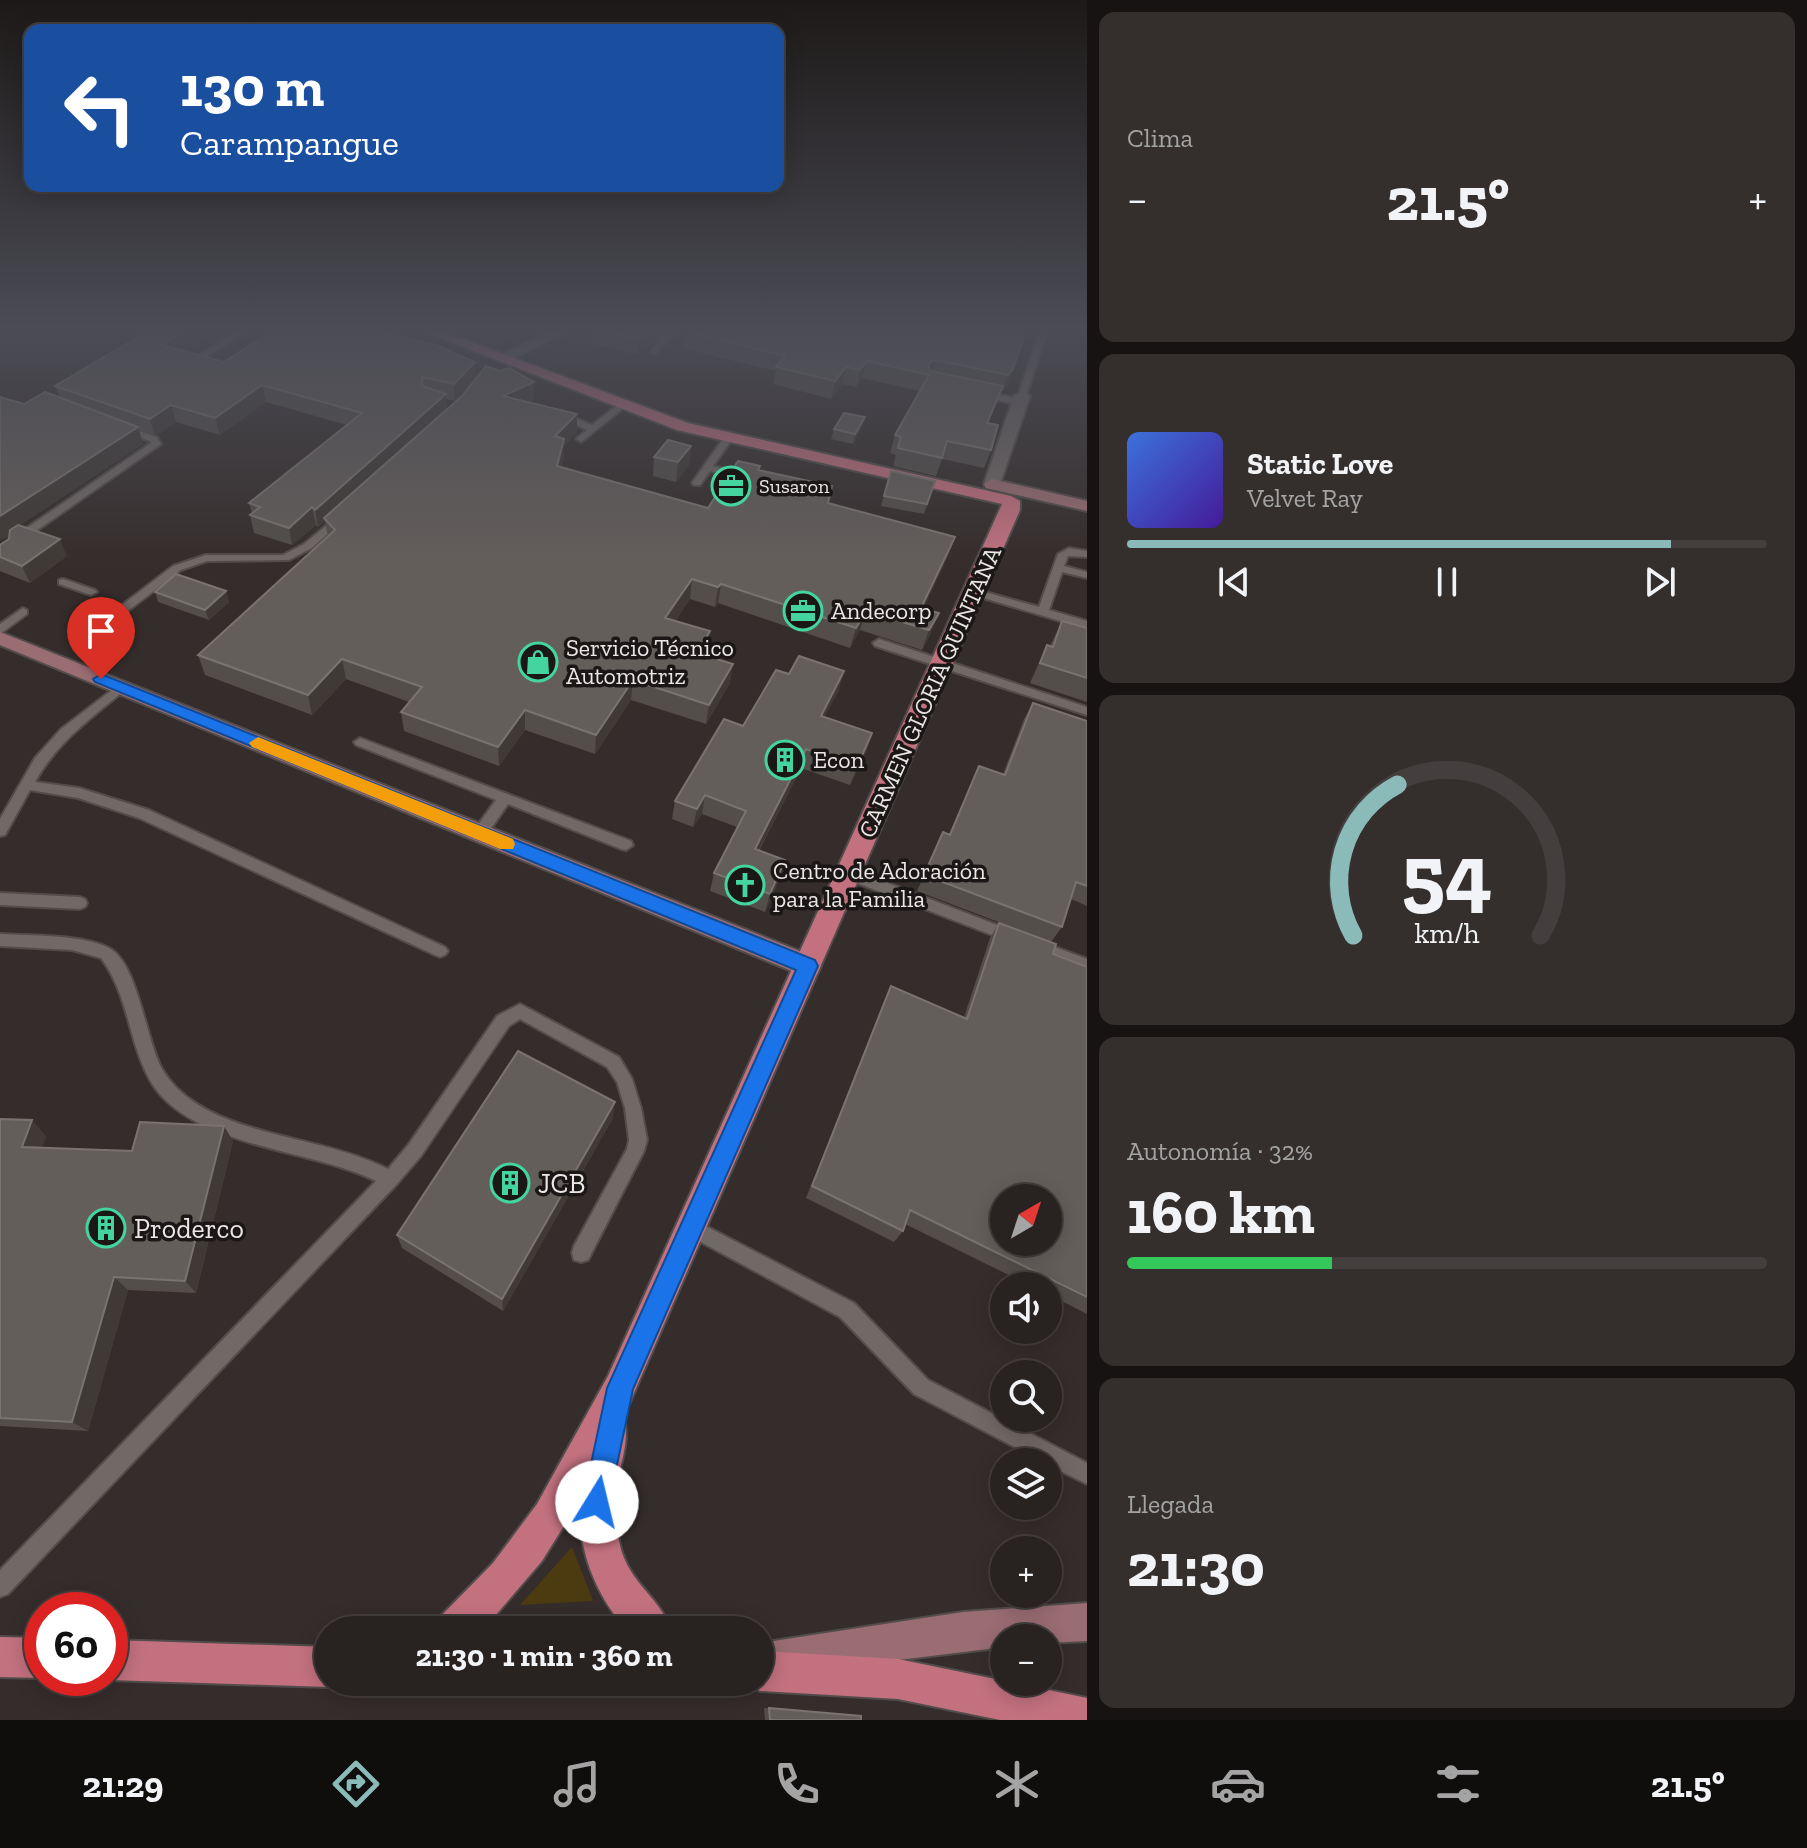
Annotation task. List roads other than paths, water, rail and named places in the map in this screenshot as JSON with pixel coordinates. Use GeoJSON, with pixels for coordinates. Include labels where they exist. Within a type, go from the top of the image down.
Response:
{"type":"FeatureCollection","features":[{"type":"Feature","properties":{"kind":"main road"},"geometry":{"type":"LineString","coordinates":[[626,407],[728,438],[1002,492]]}},
{"type":"Feature","properties":{"kind":"main road"},"geometry":{"type":"LineString","coordinates":[[657,407],[696,420],[1002,492]]}},
{"type":"Feature","properties":{"kind":"main road","name":"CARMEN GLORIA QUINTANA"},"geometry":{"type":"LineString","coordinates":[[470,1616],[491,1597],[562,1502],[620,1388],[1011,510],[1002,492]]}},
{"type":"Feature","properties":{"kind":"main road","name":"CARMEN GLORIA QUINTANA"},"geometry":{"type":"LineString","coordinates":[[620,1388],[597,1502],[598,1537],[603,1558],[620,1593],[641,1616]]}},
{"type":"Feature","properties":{"kind":"main road"},"geometry":{"type":"LineString","coordinates":[[0,1657],[24,1658]]}},
{"type":"Feature","properties":{"kind":"main road"},"geometry":{"type":"LineString","coordinates":[[128,1661],[314,1667]]}},
{"type":"Feature","properties":{"kind":"main road"},"geometry":{"type":"LineString","coordinates":[[774,1672],[898,1679],[1087,1718]]}},
{"type":"Feature","properties":{"kind":"street"},"geometry":{"type":"LineString","coordinates":[[1002,492],[1019,407]]}},
{"type":"Feature","properties":{"kind":"street"},"geometry":{"type":"LineString","coordinates":[[1002,492],[1087,509]]}},
{"type":"Feature","properties":{"kind":"street"},"geometry":{"type":"LineString","coordinates":[[1002,492],[1056,504],[1087,522]]}},
{"type":"Feature","properties":{"kind":"street"},"geometry":{"type":"LineString","coordinates":[[0,638],[808,966]]}},
{"type":"Feature","properties":{"kind":"street"},"geometry":{"type":"LineString","coordinates":[[774,1661],[943,1633],[1012,1625],[1087,1622]]}},
{"type":"Feature","properties":{"kind":"lane"},"geometry":{"type":"LineString","coordinates":[[581,439],[620,407]]}},
{"type":"Feature","properties":{"kind":"lane"},"geometry":{"type":"LineString","coordinates":[[551,411],[591,428]]}},
{"type":"Feature","properties":{"kind":"lane"},"geometry":{"type":"LineString","coordinates":[[11,549],[9,545],[157,442],[112,425]]}},
{"type":"Feature","properties":{"kind":"lane"},"geometry":{"type":"LineString","coordinates":[[697,483],[728,438]]}},
{"type":"Feature","properties":{"kind":"lane"},"geometry":{"type":"LineString","coordinates":[[708,468],[755,478]]}},
{"type":"Feature","properties":{"kind":"lane"},"geometry":{"type":"LineString","coordinates":[[90,634],[177,568],[206,558],[285,558],[308,546],[353,505]]}},
{"type":"Feature","properties":{"kind":"lane"},"geometry":{"type":"LineString","coordinates":[[1043,613],[1063,554],[1069,551],[1087,554]]}},
{"type":"Feature","properties":{"kind":"lane"},"geometry":{"type":"LineString","coordinates":[[1059,568],[1086,575]]}},
{"type":"Feature","properties":{"kind":"lane"},"geometry":{"type":"LineString","coordinates":[[63,582],[91,592]]}},
{"type":"Feature","properties":{"kind":"lane"},"geometry":{"type":"LineString","coordinates":[[974,592],[1087,625]]}},
{"type":"Feature","properties":{"kind":"lane"},"geometry":{"type":"LineString","coordinates":[[0,630],[23,612]]}},
{"type":"Feature","properties":{"kind":"lane"},"geometry":{"type":"LineString","coordinates":[[879,643],[1087,711]]}},
{"type":"Feature","properties":{"kind":"lane"},"geometry":{"type":"LineString","coordinates":[[0,831],[40,761],[65,732],[121,687]]}},
{"type":"Feature","properties":{"kind":"lane"},"geometry":{"type":"LineString","coordinates":[[360,742],[626,845]]}},
{"type":"Feature","properties":{"kind":"lane"},"geometry":{"type":"LineString","coordinates":[[26,785],[79,793],[144,814],[440,951]]}},
{"type":"Feature","properties":{"kind":"lane"},"geometry":{"type":"LineString","coordinates":[[480,833],[505,798]]}},
{"type":"Feature","properties":{"kind":"lane"},"geometry":{"type":"LineString","coordinates":[[849,874],[1087,966]]}},
{"type":"Feature","properties":{"kind":"lane"},"geometry":{"type":"LineString","coordinates":[[0,899],[80,903]]}},
{"type":"Feature","properties":{"kind":"lane"},"geometry":{"type":"LineString","coordinates":[[0,940],[72,944],[106,953],[121,975],[156,1075],[186,1107],[268,1138],[362,1163],[390,1179]]}},
{"type":"Feature","properties":{"kind":"lane"},"geometry":{"type":"LineString","coordinates":[[0,1586],[390,1179],[415,1150],[503,1021],[520,1011],[613,1062],[624,1079],[633,1108],[638,1140],[635,1151],[581,1253]]}},
{"type":"Feature","properties":{"kind":"lane"},"geometry":{"type":"LineString","coordinates":[[692,1228],[847,1310],[921,1387],[1087,1474]]}},
{"type":"Feature","properties":{"kind":"place","name":"Susaron"},"geometry":{"type":"Point","coordinates":[731,486]}},
{"type":"Feature","properties":{"kind":"place","name":"Andecorp"},"geometry":{"type":"Point","coordinates":[803,611]}},
{"type":"Feature","properties":{"kind":"place","name":"Servicio Técnico Automotriz"},"geometry":{"type":"Point","coordinates":[538,662]}},
{"type":"Feature","properties":{"kind":"place","name":"Econ"},"geometry":{"type":"Point","coordinates":[785,760]}},
{"type":"Feature","properties":{"kind":"place","name":"Centro de Adoración para la Familia"},"geometry":{"type":"Point","coordinates":[745,885]}},
{"type":"Feature","properties":{"kind":"place","name":"JCB"},"geometry":{"type":"Point","coordinates":[510,1183]}},
{"type":"Feature","properties":{"kind":"place","name":"Proderco"},"geometry":{"type":"Point","coordinates":[106,1228]}}]}
